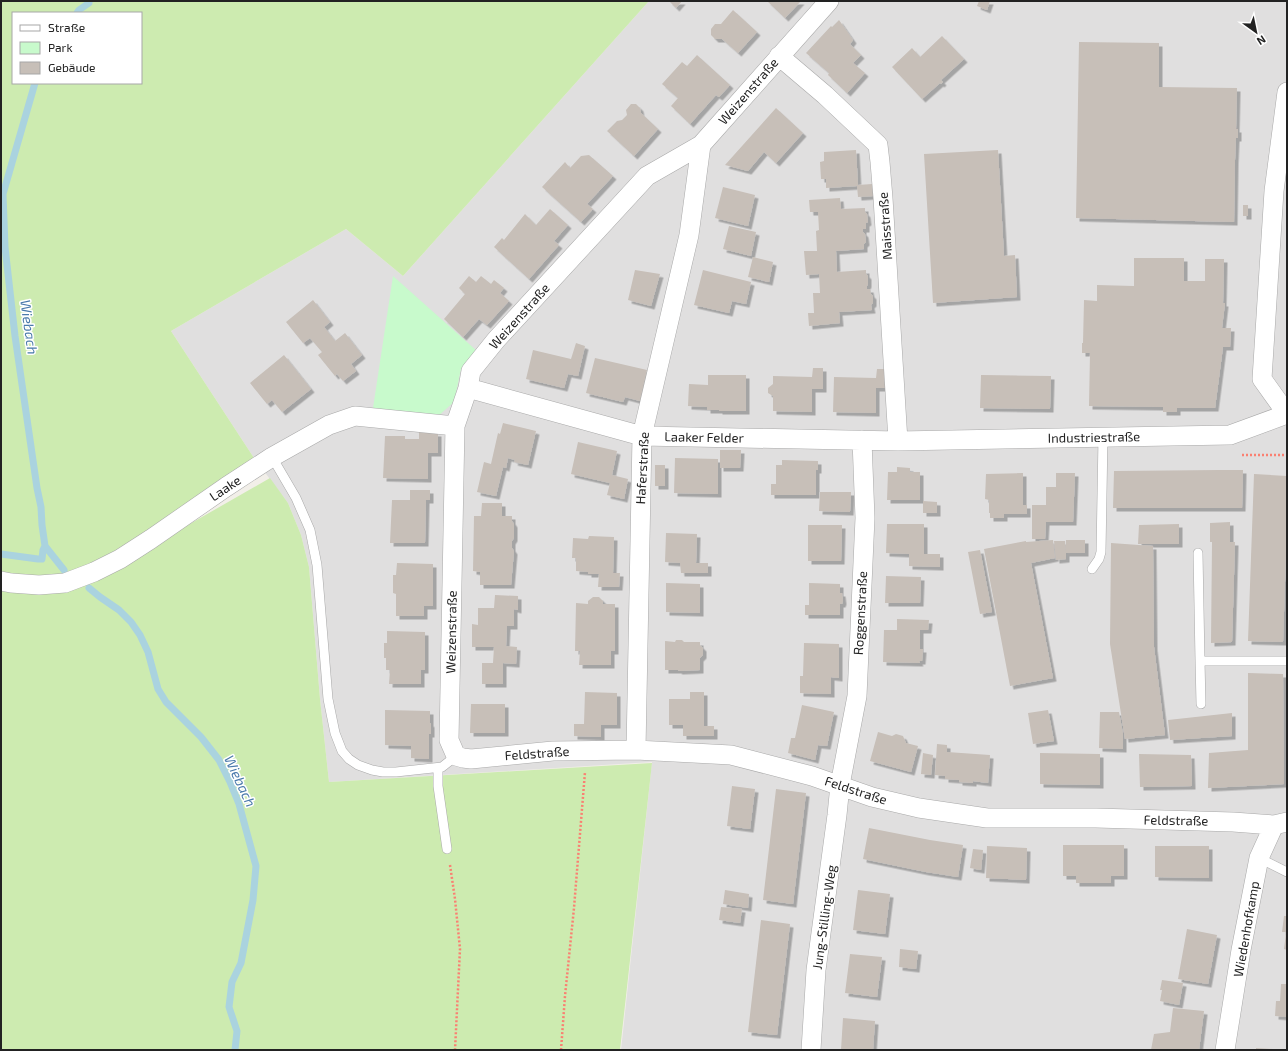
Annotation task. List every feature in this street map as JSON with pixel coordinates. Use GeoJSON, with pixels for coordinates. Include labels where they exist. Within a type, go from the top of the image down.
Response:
{"type":"FeatureCollection","features":[{"type":"Feature","properties":{"kind":"street","name":"Weizenstraße"},"geometry":{"type":"LineString","coordinates":[[453,748],[455,426],[468,388],[471,371],[496,340],[647,176],[701,145],[829,1]]}},
{"type":"Feature","properties":{"kind":"street","name":"Maisstraße"},"geometry":{"type":"LineString","coordinates":[[779,56],[878,144],[883,198],[898,441]]}},
{"type":"Feature","properties":{"kind":"street","name":"Industriestraße"},"geometry":{"type":"LineString","coordinates":[[898,441],[1230,435],[1287,414],[1262,379],[1274,191],[1287,92]]}},
{"type":"Feature","properties":{"kind":"street","name":"Haferstraße"},"geometry":{"type":"LineString","coordinates":[[636,750],[642,436],[689,235],[701,145]]}},
{"type":"Feature","properties":{"kind":"street","name":"Laaker Felder"},"geometry":{"type":"LineString","coordinates":[[468,388],[642,436],[898,441]]}},
{"type":"Feature","properties":{"kind":"street","name":"Laake"},"geometry":{"type":"LineString","coordinates":[[1,581],[39,585],[65,583],[94,572],[120,559],[151,540],[226,487],[272,457],[329,425],[355,416],[455,426]]}},
{"type":"Feature","properties":{"kind":"street","name":"Roggenstraße"},"geometry":{"type":"LineString","coordinates":[[840,785],[857,696],[865,518],[862,440]]}},
{"type":"Feature","properties":{"kind":"street","name":"Feldstraße"},"geometry":{"type":"LineString","coordinates":[[453,748],[463,758],[471,759],[553,751],[636,750],[731,755],[812,776],[872,797],[919,808],[987,818],[1096,818],[1281,823]]}},
{"type":"Feature","properties":{"kind":"street","name":"Jung-Stilling-Weg"},"geometry":{"type":"LineString","coordinates":[[811,1050],[816,970],[840,785]]}},
{"type":"Feature","properties":{"kind":"street","name":"Wiedenhofkamp"},"geometry":{"type":"LineString","coordinates":[[1225,1050],[1241,950],[1259,858],[1281,823]]}},
{"type":"Feature","properties":{"kind":"lane"},"geometry":{"type":"LineString","coordinates":[[1092,569],[1099,559],[1101,552],[1103,437]]}},
{"type":"Feature","properties":{"kind":"lane"},"geometry":{"type":"LineString","coordinates":[[272,457],[296,498],[310,530],[317,565],[328,699],[335,734],[342,751],[349,759],[358,765],[372,770],[396,772],[442,767],[453,748]]}},
{"type":"Feature","properties":{"kind":"lane"},"geometry":{"type":"LineString","coordinates":[[1198,553],[1201,704]]}},
{"type":"Feature","properties":{"kind":"lane"},"geometry":{"type":"LineString","coordinates":[[1200,661],[1287,661]]}},
{"type":"Feature","properties":{"kind":"lane"},"geometry":{"type":"LineString","coordinates":[[438,768],[438,786],[447,848]]}},
{"type":"Feature","properties":{"kind":"lane"},"geometry":{"type":"LineString","coordinates":[[1259,858],[1287,872]]}},
{"type":"Feature","properties":{"kind":"path"},"geometry":{"type":"LineString","coordinates":[[561,1050],[564,996],[575,900],[585,771]]}},
{"type":"Feature","properties":{"kind":"path"},"geometry":{"type":"LineString","coordinates":[[447,848],[455,899],[460,949],[455,1050]]}},
{"type":"Feature","properties":{"kind":"shaded area"},"geometry":{"type":"Polygon","coordinates":[[[649,1],[1287,1],[1287,1050],[621,1050],[652,762],[329,782],[320,699],[309,567],[301,535],[288,503],[254,458],[171,331],[346,229],[403,276],[649,1]]]}},
{"type":"Feature","properties":{"kind":"green space"},"geometry":{"type":"Polygon","coordinates":[[[1,1],[649,1],[403,276],[346,229],[171,331],[254,458],[128,545],[90,568],[59,577],[14,576],[1,573],[1,1]]]}},
{"type":"Feature","properties":{"kind":"green space"},"geometry":{"type":"Polygon","coordinates":[[[393,276],[477,351],[461,369],[454,402],[437,417],[373,408],[393,276]]]}},
{"type":"Feature","properties":{"kind":"green space"},"geometry":{"type":"Polygon","coordinates":[[[270,478],[288,503],[301,535],[309,567],[320,699],[329,782],[652,763],[620,1050],[1,1050],[1,591],[32,593],[99,576],[270,478]]]}},
{"type":"Feature","properties":{"kind":"building"},"geometry":{"type":"Polygon","coordinates":[[[669,1],[682,1],[676,8],[669,1]]]}},
{"type":"Feature","properties":{"kind":"building"},"geometry":{"type":"Polygon","coordinates":[[[767,1],[801,1],[785,18],[767,1]]]}},
{"type":"Feature","properties":{"kind":"building"},"geometry":{"type":"Polygon","coordinates":[[[979,1],[990,1],[987,10],[977,6],[979,1]]]}},
{"type":"Feature","properties":{"kind":"building"},"geometry":{"type":"Polygon","coordinates":[[[733,10],[757,32],[738,53],[722,39],[715,39],[711,35],[711,29],[715,24],[721,24],[733,10]]]}},
{"type":"Feature","properties":{"kind":"building"},"geometry":{"type":"Polygon","coordinates":[[[839,20],[853,40],[850,44],[861,55],[853,63],[865,73],[847,93],[828,75],[829,73],[806,53],[831,26],[832,27],[839,20]]]}},
{"type":"Feature","properties":{"kind":"building"},"geometry":{"type":"Polygon","coordinates":[[[942,36],[964,59],[941,80],[943,82],[941,84],[940,83],[922,99],[892,67],[912,48],[920,57],[942,36]]]}},
{"type":"Feature","properties":{"kind":"building"},"geometry":{"type":"Polygon","coordinates":[[[1079,42],[1159,43],[1159,87],[1237,88],[1236,129],[1238,129],[1238,138],[1236,138],[1234,222],[1076,218],[1079,42]]]}},
{"type":"Feature","properties":{"kind":"building"},"geometry":{"type":"Polygon","coordinates":[[[697,55],[730,85],[719,97],[716,95],[690,124],[671,106],[678,98],[662,84],[682,62],[687,66],[697,55]]]}},
{"type":"Feature","properties":{"kind":"building"},"geometry":{"type":"Polygon","coordinates":[[[631,104],[636,104],[640,108],[641,113],[658,129],[634,156],[607,131],[617,121],[622,120],[627,115],[626,110],[631,104]]]}},
{"type":"Feature","properties":{"kind":"building"},"geometry":{"type":"Polygon","coordinates":[[[776,108],[803,133],[776,163],[764,152],[748,171],[725,165],[776,108]]]}},
{"type":"Feature","properties":{"kind":"building"},"geometry":{"type":"Polygon","coordinates":[[[856,150],[858,185],[872,184],[873,196],[858,197],[857,186],[826,188],[826,179],[821,179],[820,162],[824,161],[824,152],[856,150]]]}},
{"type":"Feature","properties":{"kind":"building"},"geometry":{"type":"Polygon","coordinates":[[[998,150],[1004,256],[1015,255],[1017,297],[933,303],[924,154],[998,150]]]}},
{"type":"Feature","properties":{"kind":"building"},"geometry":{"type":"Polygon","coordinates":[[[589,155],[613,176],[587,204],[593,209],[581,222],[542,187],[565,162],[570,168],[581,156],[589,155]]]}},
{"type":"Feature","properties":{"kind":"building"},"geometry":{"type":"Polygon","coordinates":[[[723,187],[755,195],[748,226],[715,218],[723,187]]]}},
{"type":"Feature","properties":{"kind":"building"},"geometry":{"type":"Polygon","coordinates":[[[840,198],[841,209],[865,208],[868,222],[866,223],[866,229],[863,229],[866,242],[864,244],[864,249],[836,251],[837,272],[866,270],[866,274],[868,276],[867,289],[870,289],[873,296],[873,303],[871,305],[872,310],[839,312],[840,323],[809,326],[808,313],[814,313],[813,293],[820,293],[819,274],[806,275],[804,251],[817,251],[816,231],[819,230],[818,212],[810,212],[809,200],[840,198]]]}},
{"type":"Feature","properties":{"kind":"building"},"geometry":{"type":"Polygon","coordinates":[[[1243,205],[1248,205],[1248,216],[1243,216],[1243,205]]]}},
{"type":"Feature","properties":{"kind":"building"},"geometry":{"type":"Polygon","coordinates":[[[550,209],[568,225],[554,241],[559,245],[529,279],[494,247],[502,238],[504,240],[525,214],[536,225],[550,209]]]}},
{"type":"Feature","properties":{"kind":"building"},"geometry":{"type":"Polygon","coordinates":[[[729,226],[756,232],[751,256],[723,249],[729,226]]]}},
{"type":"Feature","properties":{"kind":"building"},"geometry":{"type":"Polygon","coordinates":[[[753,257],[773,262],[769,282],[748,277],[753,257]]]}},
{"type":"Feature","properties":{"kind":"building"},"geometry":{"type":"Polygon","coordinates":[[[1134,258],[1184,258],[1184,281],[1205,281],[1205,259],[1224,259],[1223,303],[1225,303],[1222,328],[1231,328],[1230,347],[1223,347],[1215,408],[1177,408],[1177,412],[1163,412],[1163,407],[1089,406],[1090,353],[1082,353],[1084,300],[1097,301],[1097,285],[1134,286],[1134,258]]]}},
{"type":"Feature","properties":{"kind":"building"},"geometry":{"type":"Polygon","coordinates":[[[635,270],[660,274],[651,306],[628,300],[635,270]]]}},
{"type":"Feature","properties":{"kind":"building"},"geometry":{"type":"Polygon","coordinates":[[[703,270],[751,282],[746,304],[732,301],[729,313],[694,305],[703,270]]]}},
{"type":"Feature","properties":{"kind":"building"},"geometry":{"type":"Polygon","coordinates":[[[469,276],[476,282],[481,276],[491,284],[494,280],[504,288],[500,293],[509,301],[487,325],[479,319],[463,337],[444,319],[465,294],[459,288],[469,276]]]}},
{"type":"Feature","properties":{"kind":"building"},"geometry":{"type":"Polygon","coordinates":[[[313,300],[330,322],[324,327],[335,341],[345,333],[362,355],[351,364],[356,371],[343,381],[337,374],[335,376],[318,355],[322,352],[310,338],[303,343],[286,322],[313,300]]]}},
{"type":"Feature","properties":{"kind":"building"},"geometry":{"type":"Polygon","coordinates":[[[576,343],[585,346],[578,376],[568,374],[564,388],[526,379],[533,350],[571,359],[576,343]]]}},
{"type":"Feature","properties":{"kind":"building"},"geometry":{"type":"Polygon","coordinates":[[[284,355],[311,389],[282,412],[272,400],[267,404],[250,383],[284,355]]]}},
{"type":"Feature","properties":{"kind":"building"},"geometry":{"type":"Polygon","coordinates":[[[595,358],[647,370],[640,401],[625,397],[623,402],[586,393],[595,358]]]}},
{"type":"Feature","properties":{"kind":"building"},"geometry":{"type":"Polygon","coordinates":[[[813,368],[823,368],[823,389],[812,389],[812,412],[773,411],[773,396],[768,393],[768,388],[773,384],[773,376],[812,377],[813,368]]]}},
{"type":"Feature","properties":{"kind":"building"},"geometry":{"type":"Polygon","coordinates":[[[877,369],[887,369],[886,388],[876,388],[876,413],[833,412],[834,377],[876,378],[877,369]]]}},
{"type":"Feature","properties":{"kind":"building"},"geometry":{"type":"Polygon","coordinates":[[[708,375],[746,375],[746,411],[707,410],[707,407],[688,406],[689,384],[708,385],[708,375]]]}},
{"type":"Feature","properties":{"kind":"building"},"geometry":{"type":"Polygon","coordinates":[[[981,375],[1051,376],[1050,409],[980,408],[981,375]]]}},
{"type":"Feature","properties":{"kind":"building"},"geometry":{"type":"Polygon","coordinates":[[[503,423],[536,431],[528,465],[514,462],[515,460],[508,458],[506,468],[503,467],[496,496],[477,492],[484,462],[491,464],[498,433],[500,434],[503,423]]]}},
{"type":"Feature","properties":{"kind":"building"},"geometry":{"type":"Polygon","coordinates":[[[419,432],[438,433],[438,453],[428,453],[428,479],[383,478],[385,436],[405,436],[405,439],[419,439],[419,432]]]}},
{"type":"Feature","properties":{"kind":"building"},"geometry":{"type":"Polygon","coordinates":[[[578,442],[617,451],[612,475],[628,479],[624,499],[607,495],[610,483],[571,474],[578,442]]]}},
{"type":"Feature","properties":{"kind":"building"},"geometry":{"type":"Polygon","coordinates":[[[720,450],[741,450],[740,468],[720,468],[720,450]]]}},
{"type":"Feature","properties":{"kind":"building"},"geometry":{"type":"Polygon","coordinates":[[[675,458],[718,459],[718,494],[674,493],[675,458]]]}},
{"type":"Feature","properties":{"kind":"building"},"geometry":{"type":"Polygon","coordinates":[[[782,460],[818,461],[818,470],[816,470],[816,495],[771,495],[771,484],[776,484],[776,465],[782,465],[782,460]]]}},
{"type":"Feature","properties":{"kind":"building"},"geometry":{"type":"Polygon","coordinates":[[[655,465],[665,465],[665,486],[655,486],[655,465]]]}},
{"type":"Feature","properties":{"kind":"building"},"geometry":{"type":"Polygon","coordinates":[[[897,467],[910,468],[910,472],[920,472],[920,500],[887,500],[888,472],[897,472],[897,467]]]}},
{"type":"Feature","properties":{"kind":"building"},"geometry":{"type":"Polygon","coordinates":[[[1243,470],[1242,508],[1113,508],[1114,471],[1243,470]]]}},
{"type":"Feature","properties":{"kind":"building"},"geometry":{"type":"Polygon","coordinates":[[[1023,473],[1023,505],[1027,505],[1027,514],[1004,514],[1004,518],[990,518],[989,500],[985,499],[986,474],[1023,473]]]}},
{"type":"Feature","properties":{"kind":"building"},"geometry":{"type":"Polygon","coordinates":[[[1056,473],[1075,473],[1073,522],[1046,522],[1045,539],[1032,539],[1032,505],[1046,505],[1046,487],[1056,487],[1056,473]]]}},
{"type":"Feature","properties":{"kind":"building"},"geometry":{"type":"Polygon","coordinates":[[[1254,474],[1287,476],[1283,642],[1248,641],[1254,474]]]}},
{"type":"Feature","properties":{"kind":"building"},"geometry":{"type":"Polygon","coordinates":[[[410,490],[430,490],[430,500],[426,500],[425,543],[390,543],[392,500],[410,500],[410,490]]]}},
{"type":"Feature","properties":{"kind":"building"},"geometry":{"type":"Polygon","coordinates":[[[820,492],[851,492],[850,512],[819,511],[820,492]]]}},
{"type":"Feature","properties":{"kind":"building"},"geometry":{"type":"Polygon","coordinates":[[[923,501],[937,502],[937,513],[923,513],[923,501]]]}},
{"type":"Feature","properties":{"kind":"building"},"geometry":{"type":"Polygon","coordinates":[[[482,503],[502,503],[502,516],[512,516],[512,521],[514,524],[514,538],[512,541],[512,548],[514,551],[511,585],[480,585],[480,572],[473,571],[474,516],[481,516],[482,503]]]}},
{"type":"Feature","properties":{"kind":"building"},"geometry":{"type":"Polygon","coordinates":[[[1230,522],[1230,542],[1235,542],[1232,642],[1211,643],[1212,542],[1210,542],[1210,523],[1230,522]]]}},
{"type":"Feature","properties":{"kind":"building"},"geometry":{"type":"Polygon","coordinates":[[[887,524],[924,524],[924,554],[940,554],[940,567],[909,566],[909,554],[886,553],[887,524]]]}},
{"type":"Feature","properties":{"kind":"building"},"geometry":{"type":"Polygon","coordinates":[[[1179,524],[1179,544],[1138,544],[1139,525],[1179,524]]]}},
{"type":"Feature","properties":{"kind":"building"},"geometry":{"type":"Polygon","coordinates":[[[808,525],[842,525],[841,561],[808,561],[808,525]]]}},
{"type":"Feature","properties":{"kind":"building"},"geometry":{"type":"Polygon","coordinates":[[[666,533],[697,534],[696,563],[708,563],[708,573],[681,573],[680,563],[665,562],[666,533]]]}},
{"type":"Feature","properties":{"kind":"building"},"geometry":{"type":"Polygon","coordinates":[[[589,536],[614,537],[613,573],[620,573],[619,587],[598,587],[599,574],[588,574],[588,572],[576,571],[576,558],[572,558],[573,538],[588,539],[589,536]]]}},
{"type":"Feature","properties":{"kind":"building"},"geometry":{"type":"Polygon","coordinates":[[[1053,540],[1055,558],[1031,563],[1053,678],[1010,686],[984,549],[1026,541],[1053,540]]]}},
{"type":"Feature","properties":{"kind":"building"},"geometry":{"type":"Polygon","coordinates":[[[1066,540],[1085,540],[1085,553],[1066,553],[1066,559],[1056,560],[1054,541],[1065,541],[1066,551],[1066,540]]]}},
{"type":"Feature","properties":{"kind":"building"},"geometry":{"type":"Polygon","coordinates":[[[1111,543],[1153,546],[1154,647],[1165,735],[1125,739],[1110,644],[1111,543]]]}},
{"type":"Feature","properties":{"kind":"building"},"geometry":{"type":"Polygon","coordinates":[[[980,550],[992,612],[980,614],[968,552],[980,550]]]}},
{"type":"Feature","properties":{"kind":"building"},"geometry":{"type":"Polygon","coordinates":[[[397,563],[433,564],[433,606],[424,606],[424,616],[396,616],[396,594],[393,593],[393,575],[396,575],[397,563]]]}},
{"type":"Feature","properties":{"kind":"building"},"geometry":{"type":"Polygon","coordinates":[[[886,576],[921,577],[920,603],[885,603],[886,576]]]}},
{"type":"Feature","properties":{"kind":"building"},"geometry":{"type":"Polygon","coordinates":[[[666,583],[700,584],[700,613],[666,612],[666,583]]]}},
{"type":"Feature","properties":{"kind":"building"},"geometry":{"type":"Polygon","coordinates":[[[809,583],[840,584],[840,593],[842,593],[843,601],[842,604],[840,604],[840,615],[805,615],[805,605],[809,605],[809,583]]]}},
{"type":"Feature","properties":{"kind":"building"},"geometry":{"type":"Polygon","coordinates":[[[495,595],[518,596],[518,610],[514,609],[514,626],[507,626],[506,646],[517,647],[516,664],[503,663],[503,684],[482,684],[482,663],[493,663],[494,647],[472,647],[472,624],[478,625],[478,608],[494,608],[495,595]]]}},
{"type":"Feature","properties":{"kind":"building"},"geometry":{"type":"Polygon","coordinates":[[[593,597],[599,597],[603,601],[603,604],[615,604],[615,651],[611,651],[611,665],[579,665],[580,651],[575,651],[576,603],[588,604],[588,601],[593,597]]]}},
{"type":"Feature","properties":{"kind":"building"},"geometry":{"type":"Polygon","coordinates":[[[897,619],[929,620],[928,630],[920,630],[920,649],[923,649],[922,661],[919,661],[920,663],[883,662],[884,630],[897,630],[897,619]]]}},
{"type":"Feature","properties":{"kind":"building"},"geometry":{"type":"Polygon","coordinates":[[[387,631],[425,632],[425,670],[421,670],[421,684],[389,684],[390,670],[386,670],[386,658],[384,658],[384,643],[387,643],[387,631]]]}},
{"type":"Feature","properties":{"kind":"building"},"geometry":{"type":"Polygon","coordinates":[[[676,640],[682,640],[684,642],[700,642],[700,645],[703,648],[703,655],[700,658],[700,670],[665,670],[665,641],[675,642],[676,640]]]}},
{"type":"Feature","properties":{"kind":"building"},"geometry":{"type":"Polygon","coordinates":[[[804,643],[839,644],[839,678],[831,677],[831,694],[800,693],[800,676],[803,676],[804,643]]]}},
{"type":"Feature","properties":{"kind":"building"},"geometry":{"type":"Polygon","coordinates":[[[1248,673],[1283,674],[1284,784],[1208,788],[1209,753],[1248,750],[1248,673]]]}},
{"type":"Feature","properties":{"kind":"building"},"geometry":{"type":"Polygon","coordinates":[[[585,692],[617,693],[617,725],[601,725],[601,737],[574,736],[574,724],[584,724],[585,692]]]}},
{"type":"Feature","properties":{"kind":"building"},"geometry":{"type":"Polygon","coordinates":[[[690,692],[704,692],[704,726],[714,726],[714,736],[683,736],[683,725],[669,725],[669,699],[690,699],[690,692]]]}},
{"type":"Feature","properties":{"kind":"building"},"geometry":{"type":"Polygon","coordinates":[[[471,704],[505,704],[505,733],[470,733],[471,704]]]}},
{"type":"Feature","properties":{"kind":"building"},"geometry":{"type":"Polygon","coordinates":[[[802,705],[834,712],[827,746],[818,745],[815,760],[788,753],[791,738],[795,738],[802,705]]]}},
{"type":"Feature","properties":{"kind":"building"},"geometry":{"type":"Polygon","coordinates":[[[385,710],[430,711],[431,734],[429,734],[429,759],[411,758],[411,746],[385,745],[385,710]]]}},
{"type":"Feature","properties":{"kind":"building"},"geometry":{"type":"Polygon","coordinates":[[[1048,710],[1054,741],[1033,744],[1028,713],[1048,710]]]}},
{"type":"Feature","properties":{"kind":"building"},"geometry":{"type":"Polygon","coordinates":[[[1100,712],[1119,712],[1123,734],[1123,749],[1099,748],[1100,712]]]}},
{"type":"Feature","properties":{"kind":"building"},"geometry":{"type":"Polygon","coordinates":[[[1232,713],[1232,736],[1170,740],[1168,720],[1232,713]]]}},
{"type":"Feature","properties":{"kind":"building"},"geometry":{"type":"Polygon","coordinates":[[[878,732],[892,736],[896,734],[903,736],[906,743],[918,746],[911,772],[870,761],[878,732]]]}},
{"type":"Feature","properties":{"kind":"building"},"geometry":{"type":"Polygon","coordinates":[[[937,744],[947,745],[947,752],[990,755],[988,783],[973,781],[973,783],[959,782],[959,780],[945,779],[945,776],[935,775],[937,744]]]}},
{"type":"Feature","properties":{"kind":"building"},"geometry":{"type":"Polygon","coordinates":[[[923,753],[933,755],[931,775],[921,774],[923,753]]]}},
{"type":"Feature","properties":{"kind":"building"},"geometry":{"type":"Polygon","coordinates":[[[1040,753],[1100,754],[1100,785],[1040,784],[1040,753]]]}},
{"type":"Feature","properties":{"kind":"building"},"geometry":{"type":"Polygon","coordinates":[[[1139,754],[1191,755],[1192,786],[1140,787],[1139,754]]]}},
{"type":"Feature","properties":{"kind":"building"},"geometry":{"type":"Polygon","coordinates":[[[732,786],[755,789],[750,829],[727,826],[732,786]]]}},
{"type":"Feature","properties":{"kind":"building"},"geometry":{"type":"Polygon","coordinates":[[[776,789],[806,793],[793,904],[763,900],[776,789]]]}},
{"type":"Feature","properties":{"kind":"building"},"geometry":{"type":"Polygon","coordinates":[[[869,828],[963,845],[958,877],[863,859],[869,828]]]}},
{"type":"Feature","properties":{"kind":"building"},"geometry":{"type":"Polygon","coordinates":[[[1063,845],[1124,845],[1124,876],[1111,876],[1111,883],[1076,883],[1076,876],[1063,876],[1063,845]]]}},
{"type":"Feature","properties":{"kind":"building"},"geometry":{"type":"Polygon","coordinates":[[[987,846],[1027,848],[1026,880],[986,878],[987,846]]]}},
{"type":"Feature","properties":{"kind":"building"},"geometry":{"type":"Polygon","coordinates":[[[1155,846],[1209,846],[1209,878],[1155,877],[1155,846]]]}},
{"type":"Feature","properties":{"kind":"building"},"geometry":{"type":"Polygon","coordinates":[[[973,849],[983,850],[981,870],[970,868],[973,849]]]}},
{"type":"Feature","properties":{"kind":"building"},"geometry":{"type":"Polygon","coordinates":[[[725,890],[749,894],[748,908],[723,904],[725,890]]]}},
{"type":"Feature","properties":{"kind":"building"},"geometry":{"type":"Polygon","coordinates":[[[858,890],[890,894],[885,934],[853,930],[858,890]]]}},
{"type":"Feature","properties":{"kind":"building"},"geometry":{"type":"Polygon","coordinates":[[[721,907],[742,909],[740,923],[719,920],[721,907]]]}},
{"type":"Feature","properties":{"kind":"building"},"geometry":{"type":"Polygon","coordinates":[[[1284,916],[1287,916],[1287,932],[1282,932],[1284,916]]]}},
{"type":"Feature","properties":{"kind":"building"},"geometry":{"type":"Polygon","coordinates":[[[761,920],[790,924],[777,1035],[748,1032],[761,920]]]}},
{"type":"Feature","properties":{"kind":"building"},"geometry":{"type":"Polygon","coordinates":[[[1187,929],[1217,935],[1208,984],[1178,979],[1187,929]]]}},
{"type":"Feature","properties":{"kind":"building"},"geometry":{"type":"Polygon","coordinates":[[[1287,933],[1287,950],[1284,949],[1287,933]]]}},
{"type":"Feature","properties":{"kind":"building"},"geometry":{"type":"Polygon","coordinates":[[[900,949],[918,951],[916,969],[899,967],[900,949]]]}},
{"type":"Feature","properties":{"kind":"building"},"geometry":{"type":"Polygon","coordinates":[[[850,954],[882,957],[877,997],[845,993],[850,954]]]}},
{"type":"Feature","properties":{"kind":"building"},"geometry":{"type":"Polygon","coordinates":[[[1162,980],[1183,983],[1179,1005],[1160,1001],[1162,980]]]}},
{"type":"Feature","properties":{"kind":"building"},"geometry":{"type":"Polygon","coordinates":[[[1281,984],[1287,984],[1287,1017],[1275,1016],[1276,1001],[1280,1001],[1281,984]]]}},
{"type":"Feature","properties":{"kind":"building"},"geometry":{"type":"Polygon","coordinates":[[[1173,1008],[1204,1011],[1199,1050],[1151,1050],[1154,1034],[1170,1032],[1173,1008]]]}},
{"type":"Feature","properties":{"kind":"building"},"geometry":{"type":"Polygon","coordinates":[[[843,1018],[875,1021],[873,1050],[841,1050],[843,1018]]]}},
{"type":"Feature","properties":{"kind":"building"},"geometry":{"type":"Polygon","coordinates":[[[1256,1048],[1273,1049],[1273,1050],[1256,1050],[1256,1048]]]}},
{"type":"Feature","properties":{"kind":"waterway","name":"Wiebach"},"geometry":{"type":"LineString","coordinates":[[78,12],[89,3],[89,1]]}},
{"type":"Feature","properties":{"kind":"waterway","name":"Wiebach"},"geometry":{"type":"LineString","coordinates":[[35,84],[3,194],[5,247],[15,336],[41,507],[45,546],[64,570]]}},
{"type":"Feature","properties":{"kind":"waterway"},"geometry":{"type":"LineString","coordinates":[[1,554],[42,559],[45,546]]}},
{"type":"Feature","properties":{"kind":"waterway","name":"Wiebach"},"geometry":{"type":"LineString","coordinates":[[89,588],[119,610],[131,622],[140,635],[148,652],[158,689],[166,702],[201,737],[219,760],[239,804],[256,866],[253,900],[241,963],[232,982],[229,1007],[237,1031],[235,1050]]}}]}
